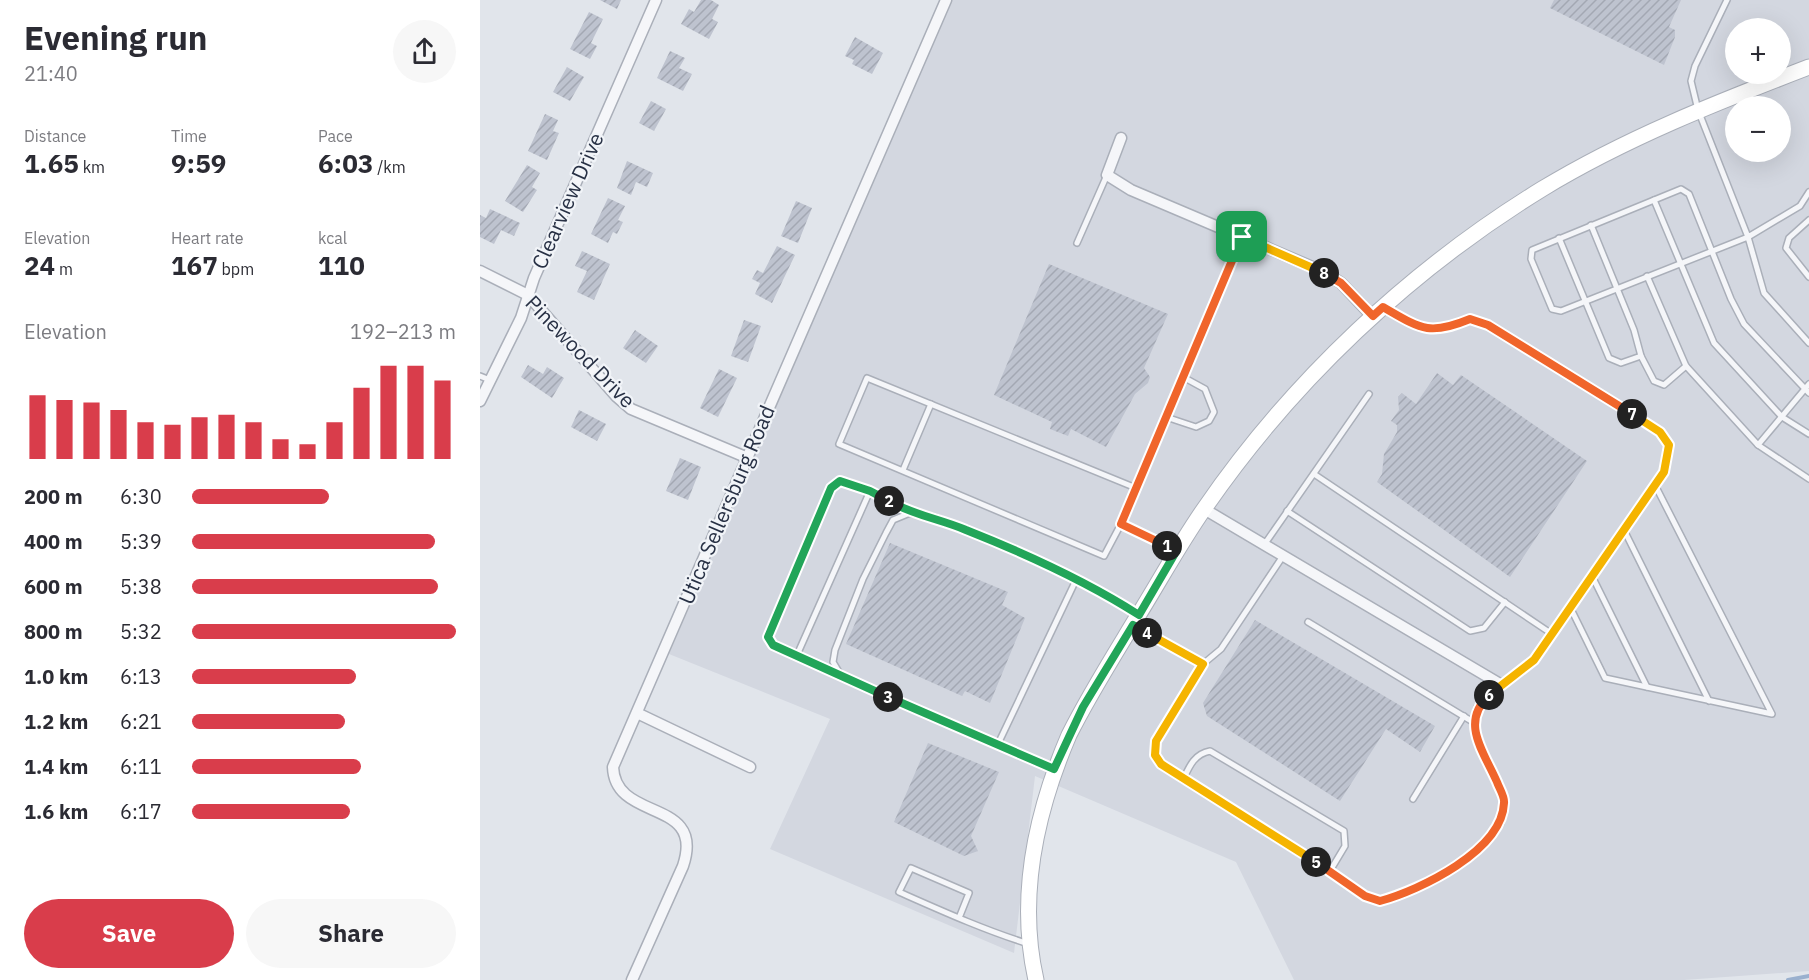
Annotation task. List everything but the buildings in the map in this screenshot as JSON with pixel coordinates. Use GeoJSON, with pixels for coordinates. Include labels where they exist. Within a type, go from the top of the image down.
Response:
{"type":"FeatureCollection","features":[{"type":"Feature","properties":{"kind":"street","name":"Clearview Drive"},"geometry":{"type":"LineString","coordinates":[[480,401],[485,378],[521,318],[528,295],[656,0]]}},
{"type":"Feature","properties":{"kind":"street","name":"Utica Sellersburg Road"},"geometry":{"type":"LineString","coordinates":[[632,980],[688,852],[687,838],[681,825],[672,818],[628,798],[613,778],[613,767],[946,0]]}},
{"type":"Feature","properties":{"kind":"street"},"geometry":{"type":"LineString","coordinates":[[1036,980],[1031,945],[1029,903],[1035,841],[1041,809],[1054,769],[1083,707],[1177,550],[1204,509],[1275,418],[1378,312],[1446,255],[1535,194],[1600,157],[1698,110],[1809,67]]}},
{"type":"Feature","properties":{"kind":"street"},"geometry":{"type":"LineString","coordinates":[[1121,138],[1107,175],[1131,190],[1324,272],[1378,312]]}},
{"type":"Feature","properties":{"kind":"street","name":"Pinewood Drive"},"geometry":{"type":"LineString","coordinates":[[480,271],[528,295],[616,396],[631,409],[748,458]]}},
{"type":"Feature","properties":{"kind":"street"},"geometry":{"type":"LineString","coordinates":[[1204,509],[1500,684]]}},
{"type":"Feature","properties":{"kind":"street"},"geometry":{"type":"LineString","coordinates":[[637,713],[750,767]]}},
{"type":"Feature","properties":{"kind":"lane"},"geometry":{"type":"LineString","coordinates":[[1727,0],[1695,66],[1691,81],[1698,110],[1748,237],[1764,293],[1809,343]]}},
{"type":"Feature","properties":{"kind":"lane"},"geometry":{"type":"LineString","coordinates":[[1077,243],[1107,175]]}},
{"type":"Feature","properties":{"kind":"lane"},"geometry":{"type":"LineString","coordinates":[[1807,392],[1744,324],[1731,299],[1711,251],[1689,194],[1681,189],[1532,250],[1531,259],[1552,309],[1561,311],[1616,288],[1679,264],[1711,251],[1748,237],[1800,206],[1809,192]]}},
{"type":"Feature","properties":{"kind":"lane"},"geometry":{"type":"LineString","coordinates":[[1654,200],[1714,343],[1782,417],[1809,434]]}},
{"type":"Feature","properties":{"kind":"lane"},"geometry":{"type":"LineString","coordinates":[[1809,220],[1789,238],[1786,248],[1809,277]]}},
{"type":"Feature","properties":{"kind":"lane"},"geometry":{"type":"LineString","coordinates":[[1591,225],[1634,330],[1641,356],[1654,381],[1664,385],[1686,366]]}},
{"type":"Feature","properties":{"kind":"lane"},"geometry":{"type":"LineString","coordinates":[[1136,488],[867,378],[839,444],[1104,556],[1121,524],[1242,237]]}},
{"type":"Feature","properties":{"kind":"lane"},"geometry":{"type":"LineString","coordinates":[[1558,238],[1609,358],[1621,363],[1641,356]]}},
{"type":"Feature","properties":{"kind":"lane"},"geometry":{"type":"LineString","coordinates":[[1804,270],[1809,266]]}},
{"type":"Feature","properties":{"kind":"lane"},"geometry":{"type":"LineString","coordinates":[[1647,276],[1686,366],[1758,445],[1809,479]]}},
{"type":"Feature","properties":{"kind":"lane"},"geometry":{"type":"LineString","coordinates":[[1378,312],[1426,329],[1445,329],[1470,319],[1488,325],[1660,432],[1669,445],[1669,457],[1664,472],[1534,660],[1500,684],[1477,707],[1473,722]]}},
{"type":"Feature","properties":{"kind":"lane"},"geometry":{"type":"LineString","coordinates":[[1166,417],[1196,427],[1209,421],[1214,412],[1205,389],[1183,377]]}},
{"type":"Feature","properties":{"kind":"lane"},"geometry":{"type":"LineString","coordinates":[[1758,445],[1807,392],[1809,384]]}},
{"type":"Feature","properties":{"kind":"lane"},"geometry":{"type":"LineString","coordinates":[[1264,545],[1369,394]]}},
{"type":"Feature","properties":{"kind":"lane"},"geometry":{"type":"LineString","coordinates":[[903,470],[931,404]]}},
{"type":"Feature","properties":{"kind":"lane"},"geometry":{"type":"LineString","coordinates":[[1314,474],[1552,634]]}},
{"type":"Feature","properties":{"kind":"lane"},"geometry":{"type":"LineString","coordinates":[[1054,769],[855,684],[841,674],[773,645],[768,637],[831,488],[840,481],[870,491],[910,513],[935,517],[1076,580],[1203,664]]}},
{"type":"Feature","properties":{"kind":"lane"},"geometry":{"type":"LineString","coordinates":[[1570,607],[1605,678],[1772,714],[1655,485]]}},
{"type":"Feature","properties":{"kind":"lane"},"geometry":{"type":"LineString","coordinates":[[797,655],[870,491]]}},
{"type":"Feature","properties":{"kind":"lane"},"geometry":{"type":"LineString","coordinates":[[1287,511],[1470,630],[1485,628],[1505,602]]}},
{"type":"Feature","properties":{"kind":"lane"},"geometry":{"type":"LineString","coordinates":[[841,674],[832,662],[863,579],[893,520],[910,513]]}},
{"type":"Feature","properties":{"kind":"lane"},"geometry":{"type":"LineString","coordinates":[[1121,524],[1177,550]]}},
{"type":"Feature","properties":{"kind":"lane"},"geometry":{"type":"LineString","coordinates":[[1624,530],[1710,701]]}},
{"type":"Feature","properties":{"kind":"lane"},"geometry":{"type":"LineString","coordinates":[[1283,556],[1221,649],[1203,664],[1156,741],[1155,755],[1161,764],[1183,780],[1330,871],[1365,896],[1380,901],[1435,880],[1471,854],[1501,823],[1505,801],[1473,722],[1308,622]]}},
{"type":"Feature","properties":{"kind":"lane"},"geometry":{"type":"LineString","coordinates":[[1592,576],[1647,687]]}},
{"type":"Feature","properties":{"kind":"lane"},"geometry":{"type":"LineString","coordinates":[[998,744],[1076,580]]}},
{"type":"Feature","properties":{"kind":"lane"},"geometry":{"type":"LineString","coordinates":[[1413,799],[1464,716]]}},
{"type":"Feature","properties":{"kind":"lane"},"geometry":{"type":"LineString","coordinates":[[1183,780],[1191,762],[1202,752],[1210,751],[1344,831],[1345,846],[1330,871]]}},
{"type":"Feature","properties":{"kind":"lane"},"geometry":{"type":"LineString","coordinates":[[959,918],[969,893],[911,868],[899,892],[959,918],[1031,945]]}},
{"type":"Feature","properties":{"kind":"shaded area"},"geometry":{"type":"Polygon","coordinates":[[[952,0],[1809,0],[1809,971],[1684,980],[1294,980],[1236,862],[1035,776],[1014,953],[770,849],[830,719],[669,654],[952,0]]]}},
{"type":"Feature","properties":{"kind":"waterway"},"geometry":{"type":"LineString","coordinates":[[1788,980],[1809,976]]}},
{"type":"Feature","properties":{"kind":"route"},"geometry":{"type":"LineString","coordinates":[[1242,237],[1324,272],[1341,283],[1373,316],[1383,307],[1408,322],[1426,329],[1445,329],[1470,319],[1488,325],[1660,432],[1669,445],[1669,457],[1664,472],[1534,660],[1500,684],[1477,707],[1473,722],[1475,731],[1505,801],[1501,823],[1471,854],[1435,880],[1380,901],[1365,896],[1339,877],[1170,772],[1161,764],[1155,755],[1156,741],[1166,721],[1203,664],[1133,625],[1083,707],[1054,769],[855,684],[842,677],[841,674],[773,645],[768,637],[831,488],[840,481],[849,482],[870,491],[910,513],[935,517],[972,532],[1052,568],[1139,615],[1177,550],[1121,524],[1242,237]]}}]}
